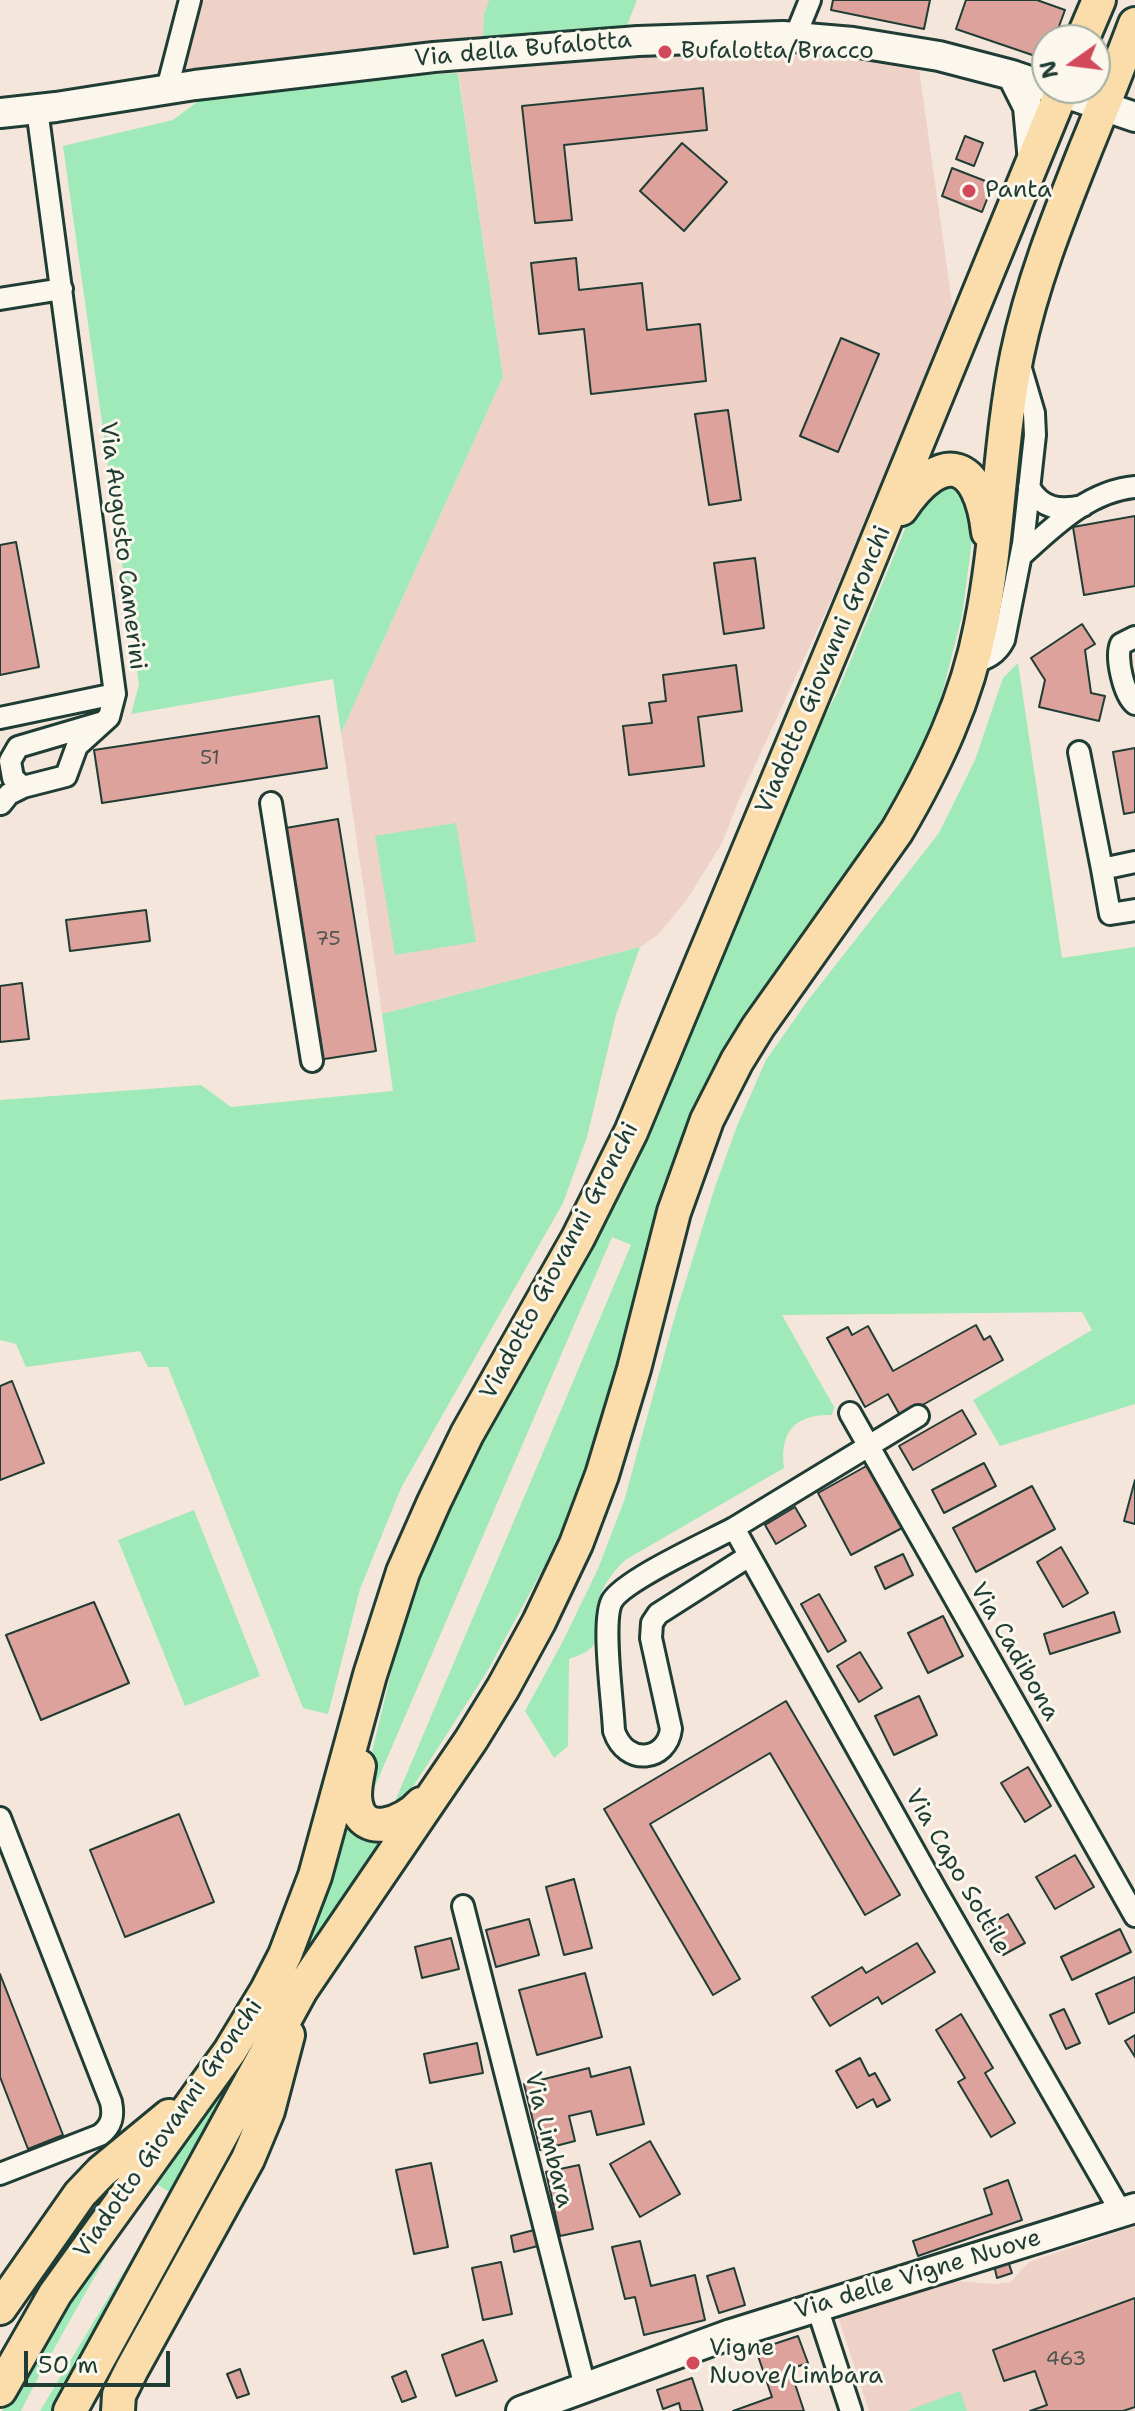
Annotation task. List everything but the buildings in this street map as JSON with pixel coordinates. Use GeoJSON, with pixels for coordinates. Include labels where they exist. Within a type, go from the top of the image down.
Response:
{"type":"FeatureCollection","features":[{"type":"Feature","properties":{"kind":"main road"},"geometry":{"type":"LineString","coordinates":[[1089,24],[1099,0]]}},
{"type":"Feature","properties":{"kind":"main road","name":"Viadotto Giovanni Gronchi"},"geometry":{"type":"LineString","coordinates":[[70,2411],[301,1990],[471,1740],[539,1622],[594,1497],[631,1379],[674,1212],[707,1120],[753,1035],[879,858],[917,799],[939,753],[972,663],[988,588],[1010,396],[1026,317],[1049,245],[1135,24]]}},
{"type":"Feature","properties":{"kind":"main road","name":"Viadotto Giovanni Gronchi"},"geometry":{"type":"LineString","coordinates":[[0,2390],[70,2271],[203,2090],[251,2018],[275,1974],[318,1867],[370,1675],[403,1572],[472,1425],[596,1205],[631,1132],[1056,104]]}},
{"type":"Feature","properties":{"kind":"main road"},"geometry":{"type":"LineString","coordinates":[[857,590],[911,494],[927,477],[938,471],[953,469],[971,479],[983,504],[988,540],[988,588]]}},
{"type":"Feature","properties":{"kind":"main road"},"geometry":{"type":"LineString","coordinates":[[370,1675],[355,1798],[360,1814],[368,1822],[375,1825],[392,1823],[417,1809],[471,1740]]}},
{"type":"Feature","properties":{"kind":"main road"},"geometry":{"type":"LineString","coordinates":[[118,2411],[119,2395],[132,2369],[254,2146],[268,2111],[301,1990]]}},
{"type":"Feature","properties":{"kind":"main road"},"geometry":{"type":"LineString","coordinates":[[0,2308],[92,2181],[203,2090]]}},
{"type":"Feature","properties":{"kind":"street"},"geometry":{"type":"LineString","coordinates":[[167,89],[190,0]]}},
{"type":"Feature","properties":{"kind":"street"},"geometry":{"type":"LineString","coordinates":[[795,37],[810,0]]}},
{"type":"Feature","properties":{"kind":"street","name":"Via della Bufalotta"},"geometry":{"type":"LineString","coordinates":[[0,113],[167,89],[455,55],[638,41],[795,37],[901,49],[1031,81]]}},
{"type":"Feature","properties":{"kind":"street"},"geometry":{"type":"LineString","coordinates":[[1012,75],[1028,107],[1033,163]]}},
{"type":"Feature","properties":{"kind":"street","name":"Via della Bufalotta"},"geometry":{"type":"LineString","coordinates":[[1097,104],[1135,117]]}},
{"type":"Feature","properties":{"kind":"street","name":"Via Augusto Camerini"},"geometry":{"type":"LineString","coordinates":[[0,718],[115,694],[37,109]]}},
{"type":"Feature","properties":{"kind":"street"},"geometry":{"type":"LineString","coordinates":[[0,299],[62,289]]}},
{"type":"Feature","properties":{"kind":"street","name":"Viadotto Giovanni Gronchi"},"geometry":{"type":"LineString","coordinates":[[972,663],[984,660],[1000,648],[1010,616],[1021,556],[1035,435],[1034,413],[1017,355]]}},
{"type":"Feature","properties":{"kind":"street"},"geometry":{"type":"LineString","coordinates":[[1029,487],[1038,500],[1048,506],[1069,509],[1083,506]]}},
{"type":"Feature","properties":{"kind":"street"},"geometry":{"type":"LineString","coordinates":[[1021,556],[1052,528],[1095,497],[1135,487]]}},
{"type":"Feature","properties":{"kind":"street"},"geometry":{"type":"LineString","coordinates":[[1135,637],[1121,644],[1118,651],[1126,695],[1135,704]]}},
{"type":"Feature","properties":{"kind":"street"},"geometry":{"type":"LineString","coordinates":[[1,804],[9,794],[23,787],[66,776],[77,746],[112,713],[115,694]]}},
{"type":"Feature","properties":{"kind":"street"},"geometry":{"type":"LineString","coordinates":[[9,750],[103,722]]}},
{"type":"Feature","properties":{"kind":"street"},"geometry":{"type":"LineString","coordinates":[[9,750],[14,753],[9,766],[13,778],[23,787]]}},
{"type":"Feature","properties":{"kind":"street"},"geometry":{"type":"LineString","coordinates":[[1079,752],[1110,914],[1135,910]]}},
{"type":"Feature","properties":{"kind":"street"},"geometry":{"type":"LineString","coordinates":[[271,803],[312,1061]]}},
{"type":"Feature","properties":{"kind":"street"},"geometry":{"type":"LineString","coordinates":[[1102,869],[1135,862]]}},
{"type":"Feature","properties":{"kind":"street","name":"Via Cadibona"},"geometry":{"type":"LineString","coordinates":[[850,1413],[1135,1916]]}},
{"type":"Feature","properties":{"kind":"street"},"geometry":{"type":"LineString","coordinates":[[749,1556],[655,1617],[650,1630],[651,1638],[671,1729],[669,1740],[662,1748],[642,1756],[631,1754],[623,1748],[614,1731],[608,1627],[612,1601],[633,1582],[734,1528],[918,1416]]}},
{"type":"Feature","properties":{"kind":"street","name":"Via Capo Sottile"},"geometry":{"type":"LineString","coordinates":[[734,1528],[936,1890],[1128,2210]]}},
{"type":"Feature","properties":{"kind":"street"},"geometry":{"type":"LineString","coordinates":[[0,1818],[111,2102],[111,2123],[100,2135],[0,2174]]}},
{"type":"Feature","properties":{"kind":"street","name":"Via Limbara"},"geometry":{"type":"LineString","coordinates":[[463,1906],[585,2387]]}},
{"type":"Feature","properties":{"kind":"street","name":"Via delle Vigne Nuove"},"geometry":{"type":"LineString","coordinates":[[521,2411],[731,2334],[1128,2210]]}},
{"type":"Feature","properties":{"kind":"street"},"geometry":{"type":"LineString","coordinates":[[817,2307],[851,2411]]}},
{"type":"Feature","properties":{"kind":"shaded area"},"geometry":{"type":"Polygon","coordinates":[[[196,0],[489,0],[484,15],[483,48],[176,84],[196,0]]]}},
{"type":"Feature","properties":{"kind":"shaded area"},"geometry":{"type":"Polygon","coordinates":[[[744,44],[918,62],[953,310],[834,594],[722,843],[688,898],[659,934],[640,947],[382,1014],[341,733],[503,377],[457,63],[744,44]]]}},
{"type":"Feature","properties":{"kind":"shaded area"},"geometry":{"type":"Polygon","coordinates":[[[1135,2226],[1135,2411],[869,2411],[838,2317],[955,2281],[1010,2282],[1029,2262],[1135,2226]]]}},
{"type":"Feature","properties":{"kind":"green space"},"geometry":{"type":"Polygon","coordinates":[[[489,0],[637,0],[626,28],[483,39],[484,15],[489,0]]]}},
{"type":"Feature","properties":{"kind":"green space"},"geometry":{"type":"Polygon","coordinates":[[[458,73],[503,377],[341,733],[333,679],[131,714],[139,685],[63,146],[173,120],[201,99],[352,80],[458,73]]]}},
{"type":"Feature","properties":{"kind":"green space"},"geometry":{"type":"Polygon","coordinates":[[[958,478],[975,518],[962,616],[940,701],[896,810],[770,988],[601,1438],[545,1565],[488,1670],[416,1782],[400,1804],[393,1806],[631,1245],[612,1237],[372,1793],[364,1785],[399,1640],[442,1513],[801,761],[837,693],[920,493],[958,478]]]}},
{"type":"Feature","properties":{"kind":"green space"},"geometry":{"type":"Polygon","coordinates":[[[1018,663],[1062,958],[1135,947],[1135,1404],[1000,1446],[973,1400],[1092,1330],[1082,1312],[782,1315],[834,1407],[832,1415],[808,1418],[792,1428],[784,1444],[784,1468],[625,1560],[614,1572],[599,1600],[597,1636],[592,1647],[569,1659],[568,1746],[554,1758],[525,1711],[598,1569],[624,1501],[675,1316],[737,1126],[766,1060],[809,999],[939,833],[975,760],[1003,678],[1018,663]]]}},
{"type":"Feature","properties":{"kind":"green space"},"geometry":{"type":"Polygon","coordinates":[[[456,823],[476,942],[395,955],[375,836],[456,823]]]}},
{"type":"Feature","properties":{"kind":"green space"},"geometry":{"type":"Polygon","coordinates":[[[640,947],[616,1015],[587,1137],[563,1203],[401,1488],[360,1589],[328,1714],[303,1708],[168,1367],[148,1367],[140,1351],[26,1367],[16,1344],[0,1340],[0,1100],[201,1085],[231,1107],[393,1091],[382,1014],[640,947]]]}},
{"type":"Feature","properties":{"kind":"green space"},"geometry":{"type":"Polygon","coordinates":[[[194,1510],[260,1676],[185,1706],[118,1540],[194,1510]]]}},
{"type":"Feature","properties":{"kind":"green space"},"geometry":{"type":"Polygon","coordinates":[[[342,1824],[366,1840],[388,1843],[55,2411],[40,2411],[171,2193],[153,2182],[115,2240],[21,2411],[2,2411],[136,2198],[342,1824]]]}},
{"type":"Feature","properties":{"kind":"green space"},"geometry":{"type":"Polygon","coordinates":[[[960,2391],[967,2411],[907,2411],[960,2391]]]}},
{"type":"Feature","properties":{"kind":"place","name":"Bufalotta/Bracco"},"geometry":{"type":"Point","coordinates":[665,52]}},
{"type":"Feature","properties":{"kind":"place","name":"Panta"},"geometry":{"type":"Point","coordinates":[969,191]}},
{"type":"Feature","properties":{"kind":"place","name":"Vigne Nuove/Limbara"},"geometry":{"type":"Point","coordinates":[693,2363]}}]}
